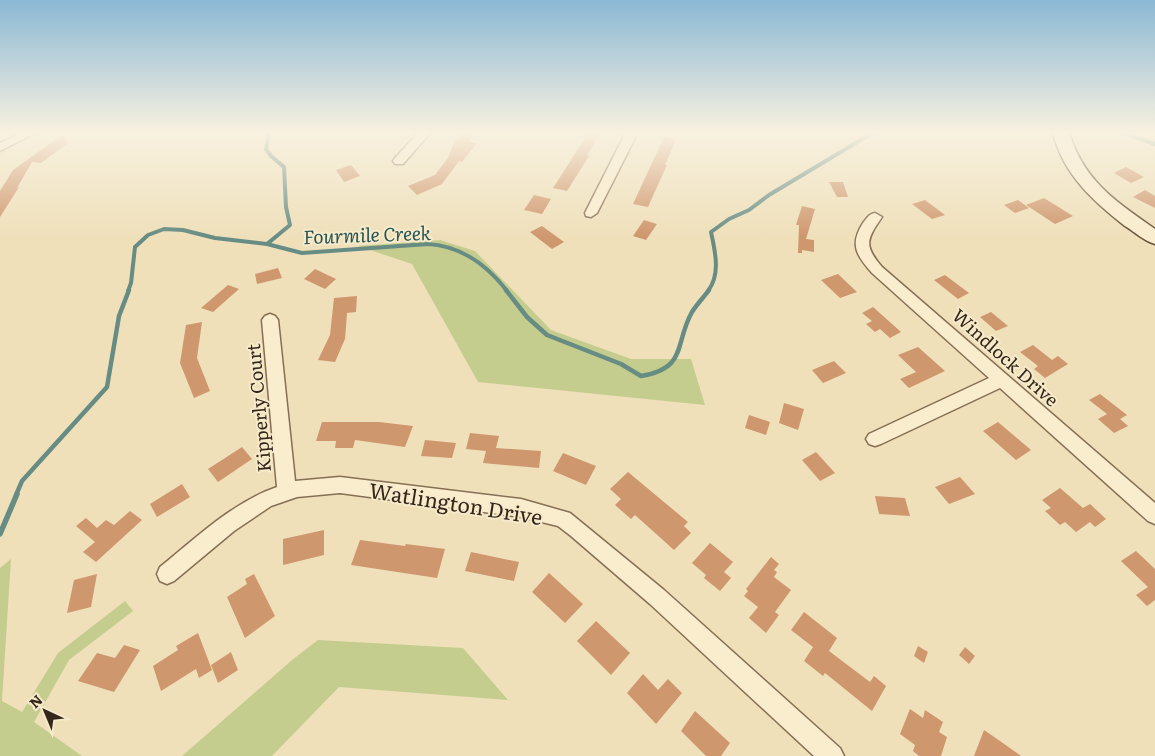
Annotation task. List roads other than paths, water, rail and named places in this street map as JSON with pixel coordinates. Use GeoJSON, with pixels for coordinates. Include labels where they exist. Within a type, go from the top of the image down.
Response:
{"type":"FeatureCollection","features":[{"type":"Feature","properties":{"kind":"main road"},"geometry":{"type":"LineString","coordinates":[[1076,167],[1093,189],[1126,218],[1155,238]]}},
{"type":"Feature","properties":{"kind":"street"},"geometry":{"type":"LineString","coordinates":[[591,213],[614,167]]}},
{"type":"Feature","properties":{"kind":"street","name":"Windlock Drive"},"geometry":{"type":"LineString","coordinates":[[875,217],[865,230],[862,238],[862,252],[877,270],[1155,515]]}},
{"type":"Feature","properties":{"kind":"street","name":"Kipperly Court"},"geometry":{"type":"LineString","coordinates":[[270,320],[287,492]]}},
{"type":"Feature","properties":{"kind":"street"},"geometry":{"type":"LineString","coordinates":[[875,439],[1002,380]]}},
{"type":"Feature","properties":{"kind":"street","name":"Watlington Drive"},"geometry":{"type":"LineString","coordinates":[[167,574],[227,525],[265,500],[287,492],[316,486],[340,485],[521,508],[563,519],[657,597],[832,756]]}},
{"type":"Feature","properties":{"kind":"waterway"},"geometry":{"type":"LineString","coordinates":[[267,244],[290,225],[286,207],[284,167]]}},
{"type":"Feature","properties":{"kind":"waterway","name":"Fourmile Creek"},"geometry":{"type":"LineString","coordinates":[[708,291],[715,277],[716,270],[711,232],[729,219],[749,210],[769,195],[815,167]]}},
{"type":"Feature","properties":{"kind":"waterway","name":"Fourmile Creek"},"geometry":{"type":"LineString","coordinates":[[128,291],[131,283],[135,247],[148,235],[164,229],[183,230],[215,238],[267,244]]}},
{"type":"Feature","properties":{"kind":"waterway","name":"Fourmile Creek"},"geometry":{"type":"LineString","coordinates":[[267,244],[302,253],[428,244],[440,246],[473,258],[491,273],[507,291]]}},
{"type":"Feature","properties":{"kind":"waterway","name":"Fourmile Creek"},"geometry":{"type":"LineString","coordinates":[[16,495],[22,481],[107,387],[119,316],[129,290]]}},
{"type":"Feature","properties":{"kind":"waterway","name":"Fourmile Creek"},"geometry":{"type":"LineString","coordinates":[[506,290],[527,317],[547,335],[621,364],[641,376],[656,372],[673,361],[692,312],[709,290]]}},
{"type":"Feature","properties":{"kind":"waterway","name":"Fourmile Creek"},"geometry":{"type":"LineString","coordinates":[[0,534],[17,494]]}}]}
